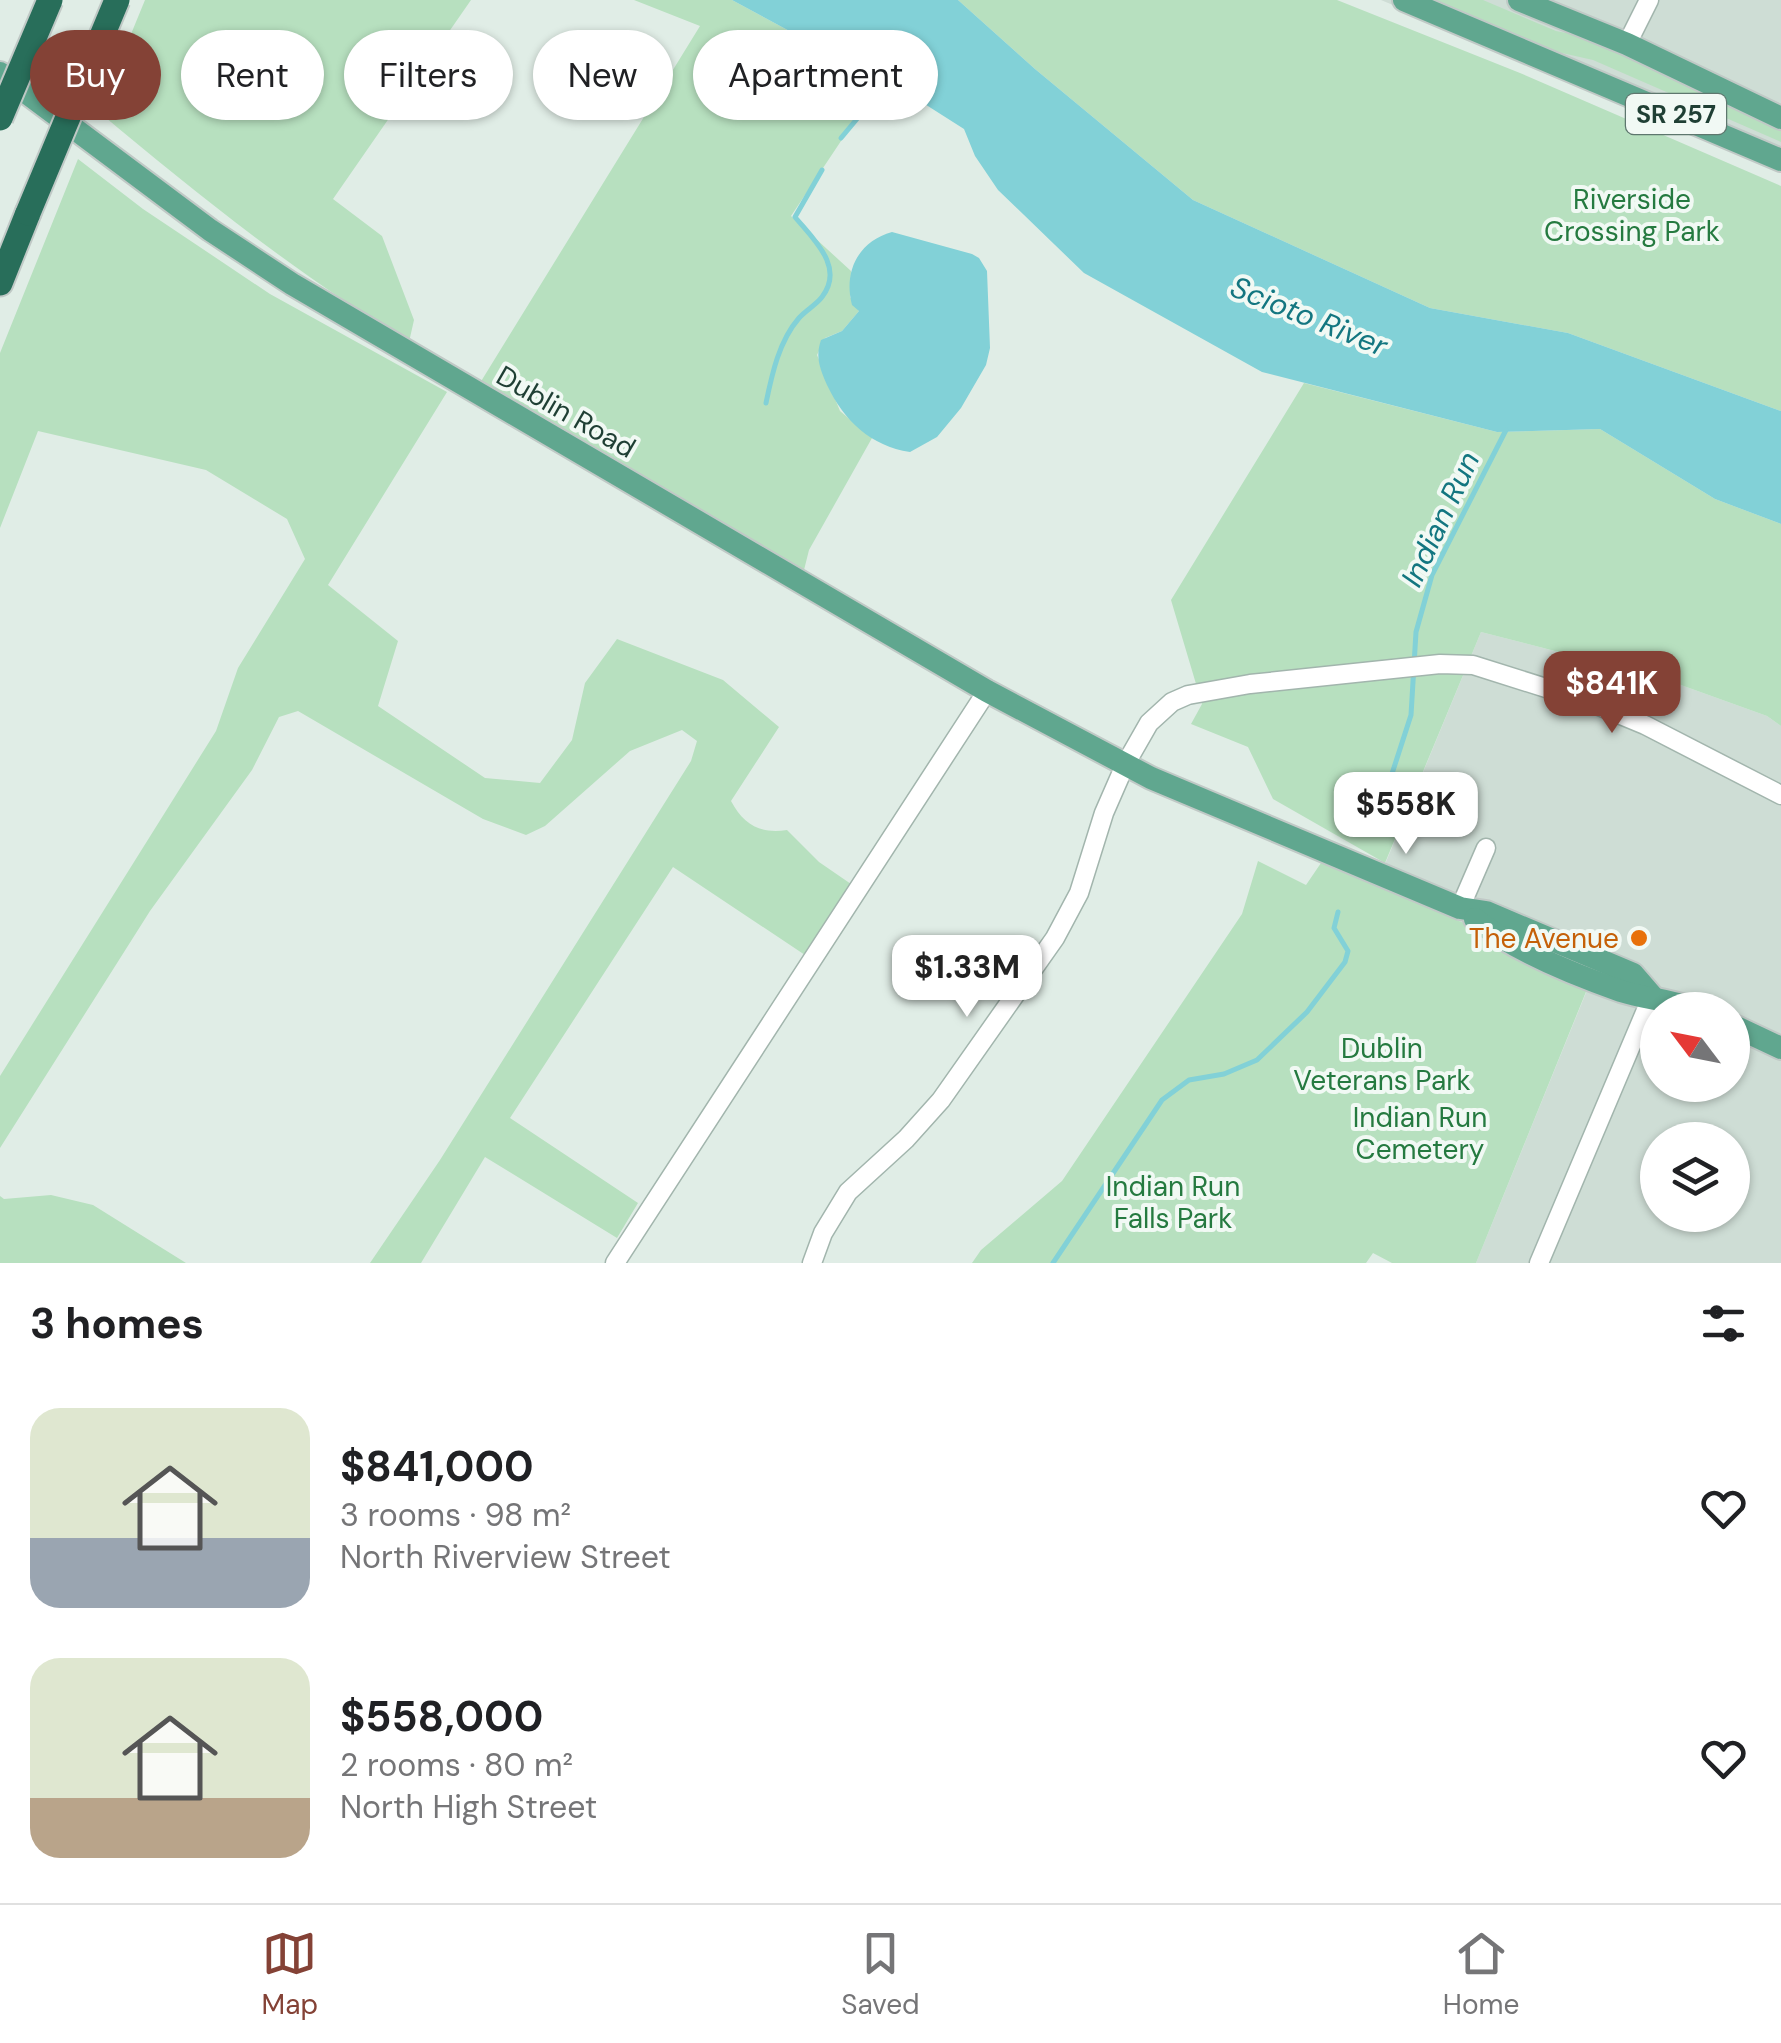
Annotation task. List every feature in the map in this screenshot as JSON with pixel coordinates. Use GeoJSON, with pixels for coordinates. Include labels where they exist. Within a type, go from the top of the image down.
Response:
{"type":"FeatureCollection","features":[{"type":"Feature","properties":{"kind":"highway"},"geometry":{"type":"LineString","coordinates":[[0,118],[50,0]]}},
{"type":"Feature","properties":{"kind":"highway"},"geometry":{"type":"LineString","coordinates":[[0,283],[118,0]]}},
{"type":"Feature","properties":{"kind":"main road","name":"SR 257"},"geometry":{"type":"LineString","coordinates":[[1404,0],[1781,160]]}},
{"type":"Feature","properties":{"kind":"main road","name":"SR 257"},"geometry":{"type":"LineString","coordinates":[[1519,0],[1627,44],[1781,118]]}},
{"type":"Feature","properties":{"kind":"main road","name":"Dublin Road"},"geometry":{"type":"LineString","coordinates":[[0,74],[210,230],[292,284],[987,691],[1125,764],[1460,908],[1486,912],[1633,974],[1649,992]]}},
{"type":"Feature","properties":{"kind":"main road"},"geometry":{"type":"LineString","coordinates":[[1750,1034],[1781,1048]]}},
{"type":"Feature","properties":{"kind":"street"},"geometry":{"type":"LineString","coordinates":[[1627,44],[1648,0]]}},
{"type":"Feature","properties":{"kind":"street"},"geometry":{"type":"LineString","coordinates":[[812,1263],[823,1234],[848,1192],[941,1100],[1055,938],[1079,893],[1104,813],[1140,736],[1160,710],[1188,695],[1250,684],[1440,664],[1473,665],[1498,670],[1645,724],[1781,796]]}},
{"type":"Feature","properties":{"kind":"street"},"geometry":{"type":"LineString","coordinates":[[615,1263],[987,691]]}},
{"type":"Feature","properties":{"kind":"street"},"geometry":{"type":"LineString","coordinates":[[1460,908],[1486,848]]}},
{"type":"Feature","properties":{"kind":"street"},"geometry":{"type":"LineString","coordinates":[[1539,1263],[1640,1024]]}},
{"type":"Feature","properties":{"kind":"shaded area"},"geometry":{"type":"Polygon","coordinates":[[[1381,0],[1781,0],[1781,171],[1684,127],[1381,0]]]}},
{"type":"Feature","properties":{"kind":"shaded area"},"geometry":{"type":"Polygon","coordinates":[[[1481,632],[1667,680],[1767,716],[1781,726],[1781,1263],[1476,1263],[1592,978],[1376,886],[1481,632]]]}},
{"type":"Feature","properties":{"kind":"green space"},"geometry":{"type":"Polygon","coordinates":[[[145,0],[471,0],[450,30],[344,30],[344,120],[388,120],[333,199],[382,236],[414,320],[409,342],[250,233],[109,120],[161,120],[161,30],[133,30],[145,0]]]}},
{"type":"Feature","properties":{"kind":"green space"},"geometry":{"type":"Polygon","coordinates":[[[634,0],[732,0],[788,30],[698,30],[700,26],[634,0]]]}},
{"type":"Feature","properties":{"kind":"green space","name":"Riverside Crossing Park"},"geometry":{"type":"Polygon","coordinates":[[[958,0],[1337,0],[1520,73],[1781,186],[1781,411],[1568,333],[1430,308],[1193,200],[958,0]]]}},
{"type":"Feature","properties":{"kind":"green space"},"geometry":{"type":"Polygon","coordinates":[[[1426,0],[1483,0],[1556,31],[1596,39],[1781,128],[1781,142],[1593,60],[1553,51],[1426,0]]]}},
{"type":"Feature","properties":{"kind":"green space"},"geometry":{"type":"Polygon","coordinates":[[[693,37],[693,120],[855,120],[791,216],[851,271],[850,297],[859,311],[842,331],[825,338],[817,355],[840,411],[872,438],[809,550],[804,570],[480,383],[642,120],[673,120],[673,70],[693,37]]]}},
{"type":"Feature","properties":{"kind":"green space"},"geometry":{"type":"Polygon","coordinates":[[[78,159],[143,209],[270,294],[447,392],[328,585],[398,641],[378,706],[485,778],[540,783],[572,740],[585,683],[617,639],[723,680],[779,727],[731,801],[754,826],[769,831],[787,830],[819,862],[851,884],[805,955],[673,867],[510,1118],[638,1203],[617,1238],[485,1157],[421,1263],[370,1263],[440,1160],[691,761],[697,741],[682,730],[630,751],[545,826],[526,835],[483,819],[298,711],[279,717],[252,770],[150,911],[0,1148],[0,1076],[216,731],[238,668],[305,559],[287,519],[206,470],[38,431],[0,528],[0,353],[78,159]]]}},
{"type":"Feature","properties":{"kind":"green space"},"geometry":{"type":"Polygon","coordinates":[[[1304,383],[1497,432],[1600,429],[1715,499],[1781,524],[1781,726],[1767,716],[1667,680],[1481,632],[1385,863],[1273,799],[1248,747],[1191,724],[1202,704],[1171,600],[1304,383]]]}},
{"type":"Feature","properties":{"kind":"green space","name":"Dublin Veterans Park"},"geometry":{"type":"Polygon","coordinates":[[[1258,861],[1306,885],[1321,863],[1592,977],[1476,1263],[1392,1263],[1373,1253],[1366,1263],[972,1263],[981,1250],[1062,1181],[1242,914],[1258,861]]]}},
{"type":"Feature","properties":{"kind":"green space"},"geometry":{"type":"Polygon","coordinates":[[[51,1195],[93,1205],[186,1263],[0,1263],[0,1196],[4,1199],[51,1195]]]}},
{"type":"Feature","properties":{"kind":"water","name":"Scioto River"},"geometry":{"type":"Polygon","coordinates":[[[732,0],[958,0],[1193,200],[1430,308],[1568,333],[1781,411],[1781,524],[1715,499],[1600,429],[1497,432],[1262,372],[1084,273],[998,190],[975,156],[964,129],[938,112],[938,30],[788,30],[732,0]]]}},
{"type":"Feature","properties":{"kind":"water"},"geometry":{"type":"Polygon","coordinates":[[[892,232],[972,254],[987,271],[990,348],[986,365],[961,408],[937,437],[910,452],[871,438],[850,420],[827,385],[818,357],[821,340],[842,331],[859,311],[852,305],[850,292],[856,259],[871,242],[892,232]]]}},
{"type":"Feature","properties":{"kind":"waterway"},"geometry":{"type":"LineString","coordinates":[[841,138],[856,120]]}},
{"type":"Feature","properties":{"kind":"waterway"},"geometry":{"type":"LineString","coordinates":[[766,403],[786,337],[828,286],[829,265],[824,254],[795,217],[822,170]]}},
{"type":"Feature","properties":{"kind":"waterway","name":"Indian Run"},"geometry":{"type":"LineString","coordinates":[[1378,817],[1411,715],[1416,632],[1432,575],[1506,430]]}},
{"type":"Feature","properties":{"kind":"waterway","name":"Indian Run"},"geometry":{"type":"LineString","coordinates":[[1053,1263],[1162,1100],[1189,1080],[1224,1074],[1257,1060],[1307,1012],[1345,962],[1348,951],[1334,928],[1338,912]]}},
{"type":"Feature","properties":{"kind":"place","name":"The Avenue"},"geometry":{"type":"Point","coordinates":[1639,938]}},
{"type":"Feature","properties":{"kind":"park label","name":"Indian Run Cemetery"},"geometry":{"type":"Point","coordinates":[1420,1133]}},
{"type":"Feature","properties":{"kind":"park label","name":"Indian Run Falls Park"},"geometry":{"type":"Point","coordinates":[1173,1202]}}]}
